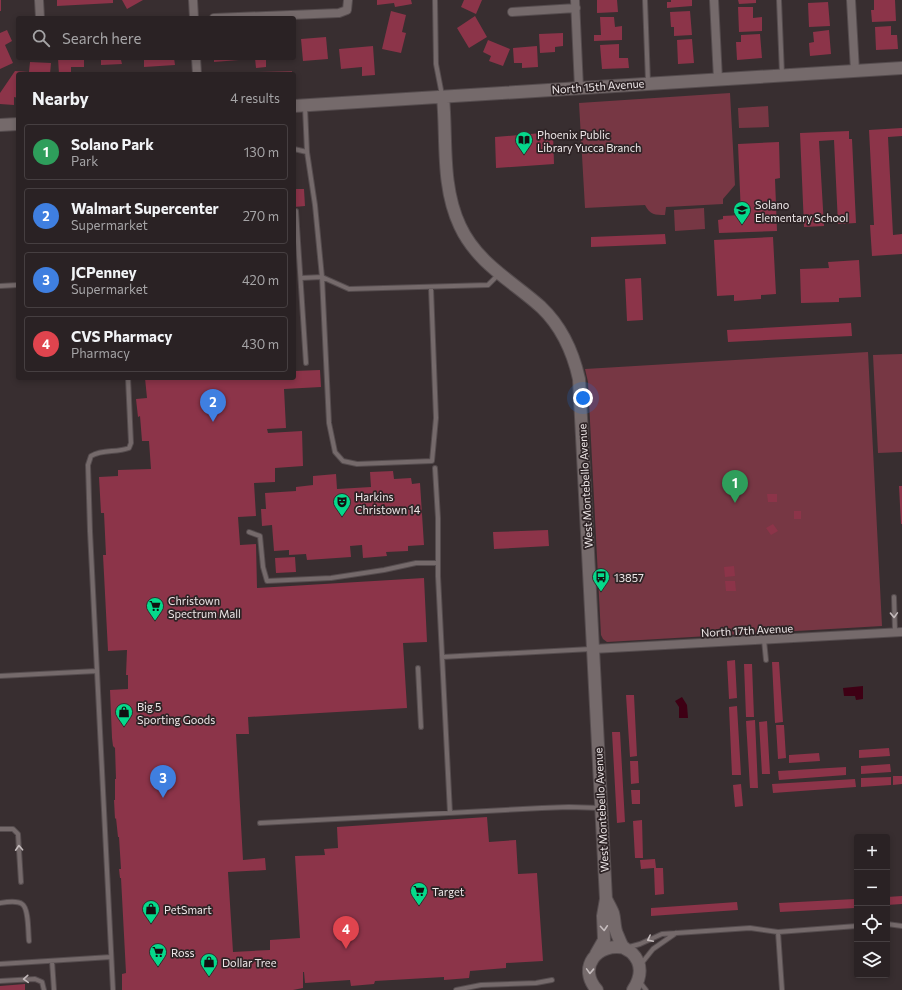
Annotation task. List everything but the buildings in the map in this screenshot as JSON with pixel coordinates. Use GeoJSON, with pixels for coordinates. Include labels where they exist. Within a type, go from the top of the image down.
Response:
{"type":"FeatureCollection","features":[{"type":"Feature","properties":{"kind":"street"},"geometry":{"type":"LineString","coordinates":[[39,0],[40,16]]}},
{"type":"Feature","properties":{"kind":"street"},"geometry":{"type":"LineString","coordinates":[[193,0],[194,16]]}},
{"type":"Feature","properties":{"kind":"street"},"geometry":{"type":"LineString","coordinates":[[264,16],[339,13],[347,10],[348,0]]}},
{"type":"Feature","properties":{"kind":"street"},"geometry":{"type":"LineString","coordinates":[[714,0],[718,80]]}},
{"type":"Feature","properties":{"kind":"street"},"geometry":{"type":"LineString","coordinates":[[852,0],[855,71]]}},
{"type":"Feature","properties":{"kind":"street"},"geometry":{"type":"LineString","coordinates":[[512,12],[576,4],[579,88]]}},
{"type":"Feature","properties":{"kind":"street"},"geometry":{"type":"LineString","coordinates":[[196,60],[197,72]]}},
{"type":"Feature","properties":{"kind":"street","name":"North 15th Avenue"},"geometry":{"type":"LineString","coordinates":[[300,105],[902,68]]}},
{"type":"Feature","properties":{"kind":"street","name":"West Montebello Avenue"},"geometry":{"type":"LineString","coordinates":[[443,97],[447,177],[454,212],[460,226],[479,256],[541,308],[562,332],[575,361],[578,378],[606,899],[603,916],[604,940],[590,967],[589,974],[590,980],[597,990]]}},
{"type":"Feature","properties":{"kind":"street"},"geometry":{"type":"LineString","coordinates":[[0,125],[16,124]]}},
{"type":"Feature","properties":{"kind":"street","name":"North 17th Avenue"},"geometry":{"type":"LineString","coordinates":[[593,649],[898,632]]}},
{"type":"Feature","properties":{"kind":"street","name":"West Montebello Avenue"},"geometry":{"type":"LineString","coordinates":[[606,899],[613,912],[616,931],[625,948],[631,952],[640,965]]}},
{"type":"Feature","properties":{"kind":"street"},"geometry":{"type":"LineString","coordinates":[[596,954],[610,947],[617,946],[625,948]]}},
{"type":"Feature","properties":{"kind":"street"},"geometry":{"type":"LineString","coordinates":[[640,965],[640,987]]}},
{"type":"Feature","properties":{"kind":"lane"},"geometry":{"type":"LineString","coordinates":[[435,0],[436,64],[443,97]]}},
{"type":"Feature","properties":{"kind":"lane"},"geometry":{"type":"LineString","coordinates":[[645,0],[648,83]]}},
{"type":"Feature","properties":{"kind":"lane"},"geometry":{"type":"LineString","coordinates":[[779,0],[782,75]]}},
{"type":"Feature","properties":{"kind":"lane"},"geometry":{"type":"LineString","coordinates":[[300,105],[315,205],[322,278],[329,423],[335,452],[343,461],[357,464],[432,461],[436,418],[430,288]]}},
{"type":"Feature","properties":{"kind":"lane"},"geometry":{"type":"LineString","coordinates":[[296,149],[307,152]]}},
{"type":"Feature","properties":{"kind":"lane"},"geometry":{"type":"LineString","coordinates":[[296,211],[306,363]]}},
{"type":"Feature","properties":{"kind":"lane"},"geometry":{"type":"LineString","coordinates":[[301,278],[322,278],[348,290],[488,285],[499,274]]}},
{"type":"Feature","properties":{"kind":"lane"},"geometry":{"type":"LineString","coordinates":[[0,286],[16,285]]}},
{"type":"Feature","properties":{"kind":"lane"},"geometry":{"type":"LineString","coordinates":[[113,990],[88,465],[91,456],[97,453],[124,450],[129,448],[131,443],[128,380]]}},
{"type":"Feature","properties":{"kind":"lane"},"geometry":{"type":"LineString","coordinates":[[435,468],[442,657],[450,813]]}},
{"type":"Feature","properties":{"kind":"lane"},"geometry":{"type":"LineString","coordinates":[[249,532],[260,536],[262,567],[267,581],[331,578],[384,570],[416,563],[438,563]]}},
{"type":"Feature","properties":{"kind":"lane"},"geometry":{"type":"LineString","coordinates":[[894,597],[898,632]]}},
{"type":"Feature","properties":{"kind":"lane"},"geometry":{"type":"LineString","coordinates":[[764,640],[766,660]]}},
{"type":"Feature","properties":{"kind":"lane"},"geometry":{"type":"LineString","coordinates":[[442,657],[593,649]]}},
{"type":"Feature","properties":{"kind":"lane"},"geometry":{"type":"LineString","coordinates":[[418,668],[421,727]]}},
{"type":"Feature","properties":{"kind":"lane"},"geometry":{"type":"LineString","coordinates":[[0,676],[97,671]]}},
{"type":"Feature","properties":{"kind":"lane"},"geometry":{"type":"LineString","coordinates":[[260,823],[562,807],[601,808]]}},
{"type":"Feature","properties":{"kind":"lane"},"geometry":{"type":"LineString","coordinates":[[0,830],[13,830],[18,834],[22,882]]}},
{"type":"Feature","properties":{"kind":"lane"},"geometry":{"type":"LineString","coordinates":[[0,903],[17,902],[22,903],[26,908],[29,941]]}},
{"type":"Feature","properties":{"kind":"lane"},"geometry":{"type":"LineString","coordinates":[[890,924],[902,926]]}},
{"type":"Feature","properties":{"kind":"lane"},"geometry":{"type":"LineString","coordinates":[[625,948],[640,944],[662,934],[750,928],[778,932],[854,926]]}},
{"type":"Feature","properties":{"kind":"lane"},"geometry":{"type":"LineString","coordinates":[[778,932],[782,990]]}},
{"type":"Feature","properties":{"kind":"lane"},"geometry":{"type":"LineString","coordinates":[[640,965],[653,949],[677,933]]}},
{"type":"Feature","properties":{"kind":"lane"},"geometry":{"type":"LineString","coordinates":[[0,964],[111,957]]}},
{"type":"Feature","properties":{"kind":"lane"},"geometry":{"type":"LineString","coordinates":[[52,961],[54,990]]}},
{"type":"Feature","properties":{"kind":"lane"},"geometry":{"type":"LineString","coordinates":[[0,981],[35,979],[42,982],[44,990]]}},
{"type":"Feature","properties":{"kind":"lane"},"geometry":{"type":"LineString","coordinates":[[456,990],[536,983],[552,980]]}},
{"type":"Feature","properties":{"kind":"shaded area"},"geometry":{"type":"Polygon","coordinates":[[[292,71],[292,72],[258,72],[292,71]]]}},
{"type":"Feature","properties":{"kind":"shaded area"},"geometry":{"type":"Polygon","coordinates":[[[730,93],[735,185],[723,199],[723,204],[666,207],[665,215],[653,214],[645,205],[585,208],[579,103],[730,93]]]}},
{"type":"Feature","properties":{"kind":"shaded area"},"geometry":{"type":"Polygon","coordinates":[[[768,106],[769,127],[739,128],[738,108],[768,106]]]}},
{"type":"Feature","properties":{"kind":"shaded area"},"geometry":{"type":"Polygon","coordinates":[[[704,208],[705,229],[675,231],[674,210],[704,208]]]}},
{"type":"Feature","properties":{"kind":"shaded area"},"geometry":{"type":"Polygon","coordinates":[[[868,352],[882,626],[607,642],[603,639],[601,635],[588,382],[585,369],[868,352]]]}},
{"type":"Feature","properties":{"kind":"shaded area"},"geometry":{"type":"Polygon","coordinates":[[[902,354],[902,452],[878,453],[873,355],[902,354]]]}},
{"type":"Feature","properties":{"kind":"shaded area"},"geometry":{"type":"Polygon","coordinates":[[[863,686],[863,699],[856,700],[855,696],[844,696],[843,688],[863,686]]]}},
{"type":"Feature","properties":{"kind":"shaded area"},"geometry":{"type":"Polygon","coordinates":[[[682,697],[687,705],[688,718],[679,718],[679,707],[675,701],[682,697]]]}},
{"type":"Feature","properties":{"kind":"place","name":"Phoenix Public Library Yucca Branch"},"geometry":{"type":"Point","coordinates":[524,155]}},
{"type":"Feature","properties":{"kind":"place","name":"Solano Elementary School"},"geometry":{"type":"Point","coordinates":[742,225]}},
{"type":"Feature","properties":{"kind":"place","name":"Walmart Supercenter"},"geometry":{"type":"Point","coordinates":[213,422]}},
{"type":"Feature","properties":{"kind":"place","name":"Solano Park"},"geometry":{"type":"Point","coordinates":[735,503]}},
{"type":"Feature","properties":{"kind":"place","name":"Harkins Christown 14"},"geometry":{"type":"Point","coordinates":[342,517]}},
{"type":"Feature","properties":{"kind":"place","name":"13857"},"geometry":{"type":"Point","coordinates":[601,592]}},
{"type":"Feature","properties":{"kind":"place","name":"Christown Spectrum Mall"},"geometry":{"type":"Point","coordinates":[155,621]}},
{"type":"Feature","properties":{"kind":"place","name":"Big 5 Sporting Goods"},"geometry":{"type":"Point","coordinates":[124,727]}},
{"type":"Feature","properties":{"kind":"place","name":"JCPenney"},"geometry":{"type":"Point","coordinates":[163,798]}},
{"type":"Feature","properties":{"kind":"place","name":"Target"},"geometry":{"type":"Point","coordinates":[419,906]}},
{"type":"Feature","properties":{"kind":"place","name":"PetSmart"},"geometry":{"type":"Point","coordinates":[151,924]}},
{"type":"Feature","properties":{"kind":"place","name":"CVS Pharmacy"},"geometry":{"type":"Point","coordinates":[346,949]}},
{"type":"Feature","properties":{"kind":"place","name":"Ross"},"geometry":{"type":"Point","coordinates":[158,967]}},
{"type":"Feature","properties":{"kind":"place","name":"Dollar Tree"},"geometry":{"type":"Point","coordinates":[209,977]}}]}
